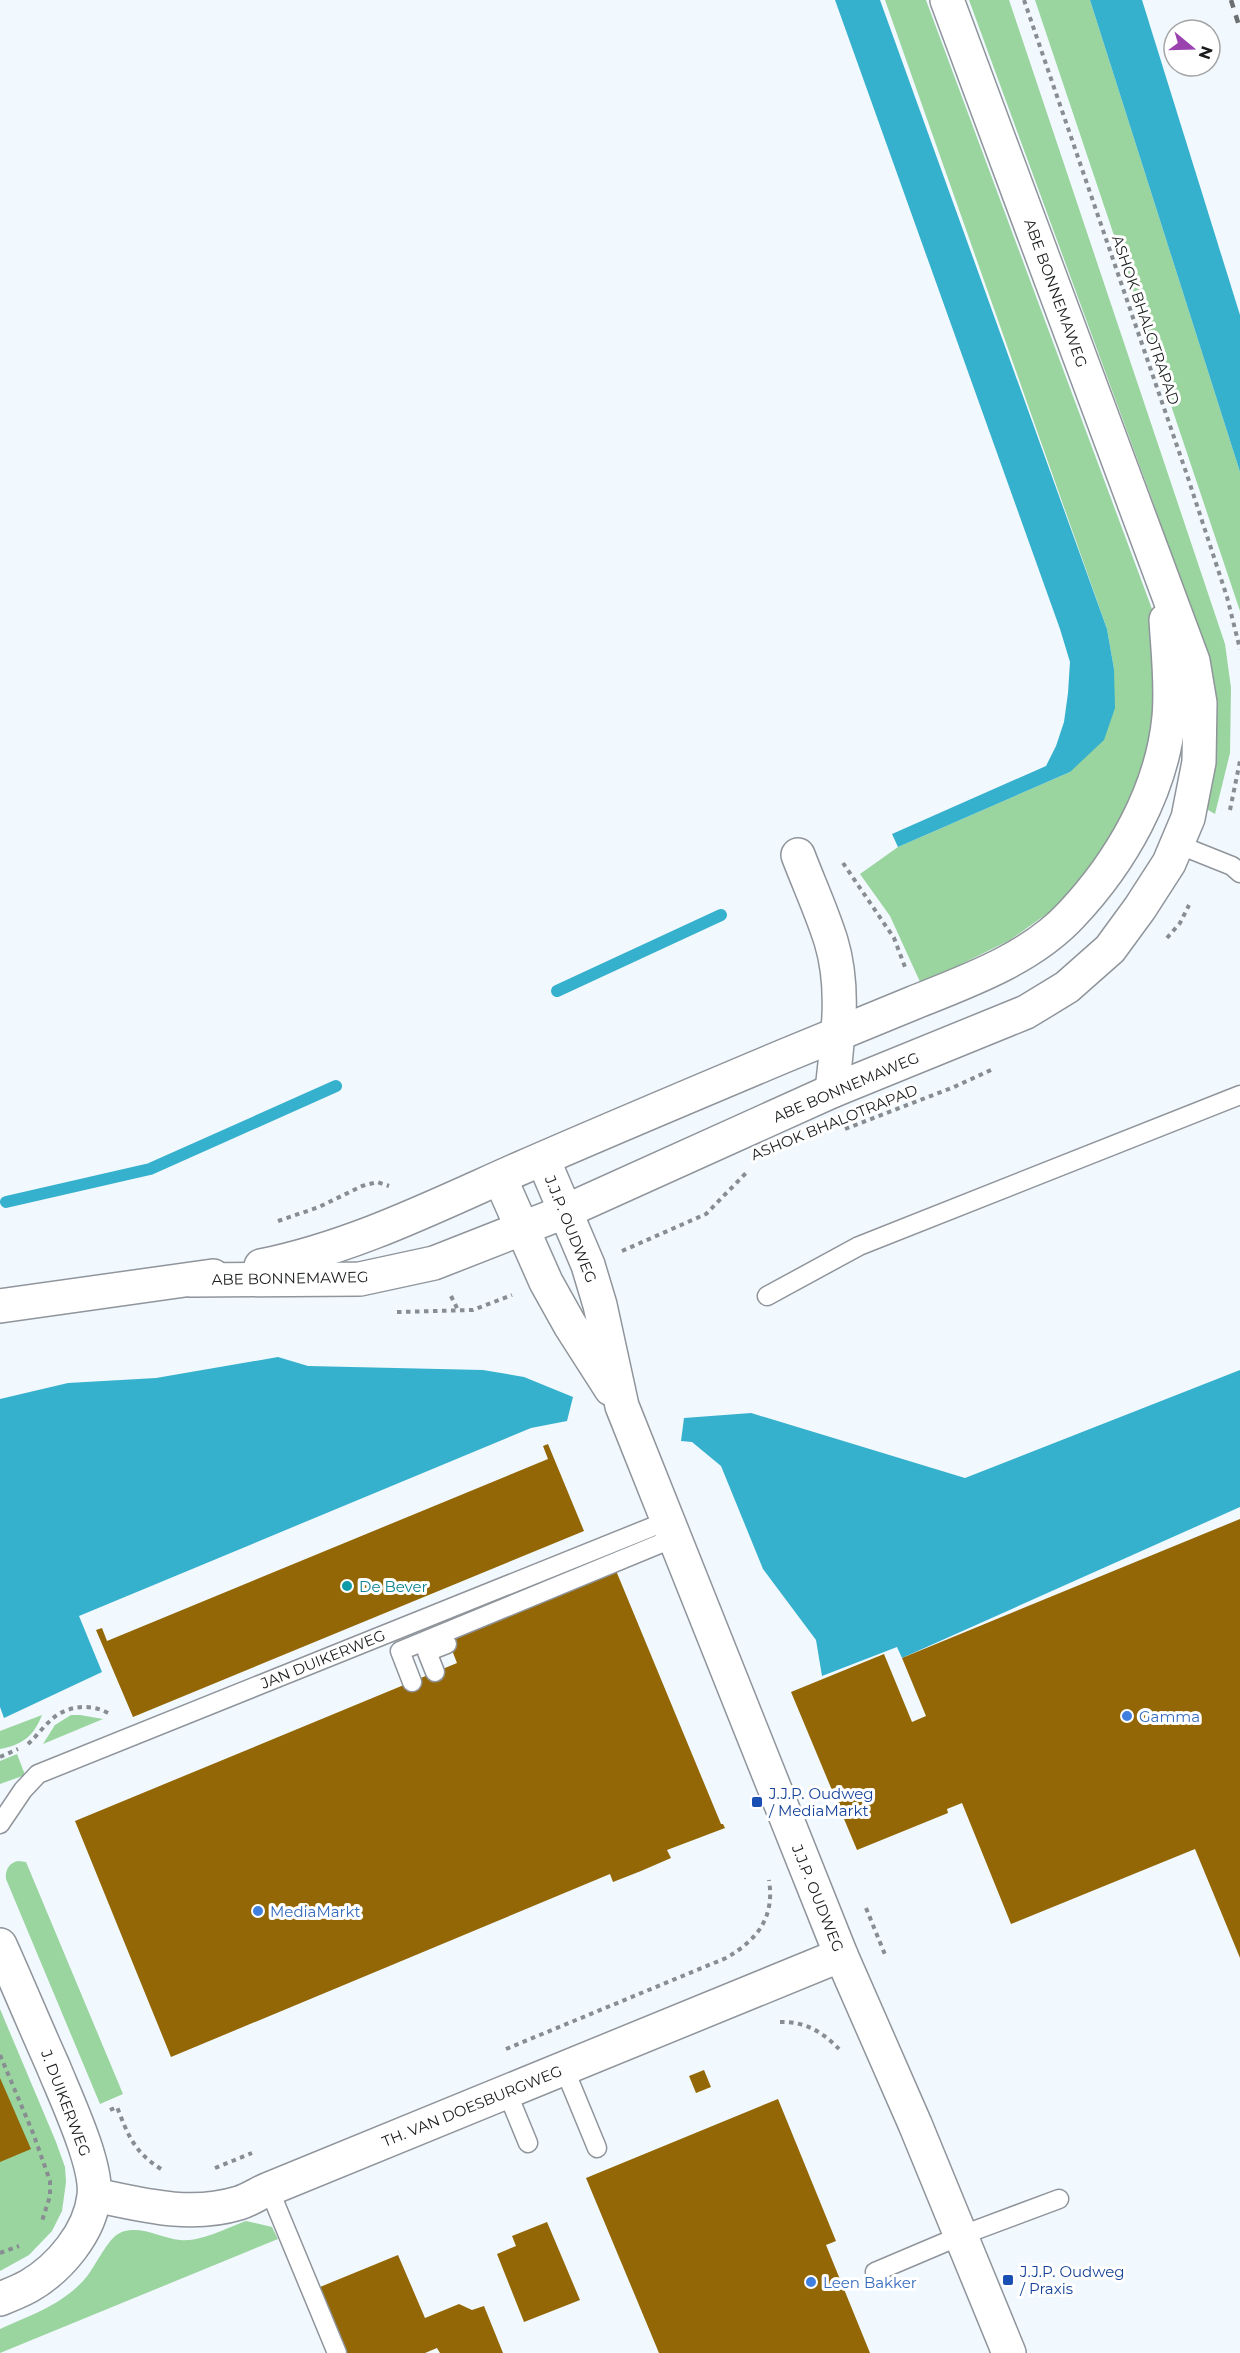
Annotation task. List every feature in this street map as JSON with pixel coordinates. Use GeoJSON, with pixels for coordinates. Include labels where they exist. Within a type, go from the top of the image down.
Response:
{"type":"FeatureCollection","features":[{"type":"Feature","properties":{"kind":"street","name":"ABE BONNEMAWEG"},"geometry":{"type":"LineString","coordinates":[[191,1280],[360,1279],[434,1263],[564,1212],[832,1091],[1026,1012],[1067,987],[1110,949],[1169,863],[1188,818],[1199,762],[1200,704],[1193,661],[948,0]]}},
{"type":"Feature","properties":{"kind":"street","name":"ABE BONNEMAWEG"},"geometry":{"type":"LineString","coordinates":[[0,1306],[191,1280],[321,1252],[412,1218],[543,1159],[955,987],[1024,952],[1068,918],[1098,885],[1133,832],[1157,776],[1169,718],[1169,669],[1164,585]]}},
{"type":"Feature","properties":{"kind":"street"},"geometry":{"type":"LineString","coordinates":[[798,855],[832,942],[839,988],[838,1034],[832,1091]]}},
{"type":"Feature","properties":{"kind":"street","name":"J.J.P. OUDWEG"},"geometry":{"type":"LineString","coordinates":[[543,1159],[588,1265],[622,1406],[841,1955],[915,2124],[1009,2353]]}},
{"type":"Feature","properties":{"kind":"street","name":"J.J.P. OUDWEG"},"geometry":{"type":"LineString","coordinates":[[500,1178],[546,1282],[622,1406]]}},
{"type":"Feature","properties":{"kind":"street","name":"J. DUIKERWEG"},"geometry":{"type":"LineString","coordinates":[[0,1945],[77,2123],[88,2156],[95,2195],[88,2219],[80,2235],[56,2265],[27,2287],[0,2299]]}},
{"type":"Feature","properties":{"kind":"street","name":"TH. VAN DOESBURGWEG"},"geometry":{"type":"LineString","coordinates":[[95,2195],[172,2210],[195,2211],[240,2203],[269,2189],[841,1955]]}},
{"type":"Feature","properties":{"kind":"lane"},"geometry":{"type":"LineString","coordinates":[[1177,844],[1232,866],[1240,873]]}},
{"type":"Feature","properties":{"kind":"lane"},"geometry":{"type":"LineString","coordinates":[[767,1296],[859,1246],[1240,1095]]}},
{"type":"Feature","properties":{"kind":"lane"},"geometry":{"type":"LineString","coordinates":[[435,1672],[427,1652],[673,1536]]}},
{"type":"Feature","properties":{"kind":"lane"},"geometry":{"type":"LineString","coordinates":[[412,1682],[400,1651],[673,1536]]}},
{"type":"Feature","properties":{"kind":"lane","name":"JAN DUIKERWEG"},"geometry":{"type":"LineString","coordinates":[[0,1824],[23,1790],[38,1774],[130,1737],[673,1536]]}},
{"type":"Feature","properties":{"kind":"lane"},"geometry":{"type":"LineString","coordinates":[[564,2068],[597,2148]]}},
{"type":"Feature","properties":{"kind":"lane"},"geometry":{"type":"LineString","coordinates":[[507,2092],[528,2143]]}},
{"type":"Feature","properties":{"kind":"lane"},"geometry":{"type":"LineString","coordinates":[[269,2189],[337,2353]]}},
{"type":"Feature","properties":{"kind":"lane"},"geometry":{"type":"LineString","coordinates":[[875,2272],[960,2236],[1059,2199]]}},
{"type":"Feature","properties":{"kind":"path","name":"ASHOK BHALOTRAPAD"},"geometry":{"type":"LineString","coordinates":[[1024,0],[1196,500],[1227,597],[1240,649]]}},
{"type":"Feature","properties":{"kind":"path"},"geometry":{"type":"LineString","coordinates":[[840,858],[894,938],[918,1001]]}},
{"type":"Feature","properties":{"kind":"path","name":"ASHOK BHALOTRAPAD"},"geometry":{"type":"LineString","coordinates":[[843,1130],[954,1087]]}},
{"type":"Feature","properties":{"kind":"path","name":"ASHOK BHALOTRAPAD"},"geometry":{"type":"LineString","coordinates":[[616,1253],[706,1214],[754,1164]]}},
{"type":"Feature","properties":{"kind":"path"},"geometry":{"type":"LineString","coordinates":[[459,1312],[473,1310],[513,1294]]}},
{"type":"Feature","properties":{"kind":"path"},"geometry":{"type":"LineString","coordinates":[[0,1757],[27,1745],[40,1734],[50,1720],[64,1711],[78,1707],[93,1707],[107,1712],[118,1721],[130,1737]]}},
{"type":"Feature","properties":{"kind":"path"},"geometry":{"type":"LineString","coordinates":[[497,2052],[739,1951],[756,1936],[765,1920],[770,1902],[768,1878]]}},
{"type":"Feature","properties":{"kind":"path"},"geometry":{"type":"LineString","coordinates":[[739,1951],[769,2024],[784,2021],[807,2025],[827,2036],[843,2053]]}},
{"type":"Feature","properties":{"kind":"path"},"geometry":{"type":"LineString","coordinates":[[0,2055],[36,2140],[50,2181],[46,2210],[38,2228]]}},
{"type":"Feature","properties":{"kind":"path"},"geometry":{"type":"LineString","coordinates":[[36,2140],[117,2107],[130,2139],[143,2157],[161,2169],[171,2172]]}},
{"type":"Feature","properties":{"kind":"path"},"geometry":{"type":"LineString","coordinates":[[212,2169],[256,2151]]}},
{"type":"Feature","properties":{"kind":"path"},"geometry":{"type":"LineString","coordinates":[[0,2253],[24,2243]]}},
{"type":"Feature","properties":{"kind":"green space"},"geometry":{"type":"Polygon","coordinates":[[[885,0],[926,0],[1152,609],[1160,674],[1158,734],[1108,852],[1065,901],[1010,940],[921,984],[890,916],[860,874],[898,847],[1070,772],[1114,669],[1107,629],[885,0]]]}},
{"type":"Feature","properties":{"kind":"green space"},"geometry":{"type":"Polygon","coordinates":[[[969,0],[1009,0],[1225,644],[1231,688],[1230,753],[1215,814],[1201,806],[1211,669],[1153,502],[969,0]]]}},
{"type":"Feature","properties":{"kind":"green space"},"geometry":{"type":"Polygon","coordinates":[[[1035,0],[1090,0],[1240,472],[1240,611],[1035,0]]]}},
{"type":"Feature","properties":{"kind":"green space"},"geometry":{"type":"Polygon","coordinates":[[[42,1715],[31,1734],[15,1745],[0,1749],[0,1731],[42,1715]]]}},
{"type":"Feature","properties":{"kind":"green space"},"geometry":{"type":"Polygon","coordinates":[[[71,1715],[103,1719],[43,1744],[55,1725],[71,1715]]]}},
{"type":"Feature","properties":{"kind":"green space"},"geometry":{"type":"Polygon","coordinates":[[[17,1754],[25,1775],[0,1784],[0,1761],[17,1754]]]}},
{"type":"Feature","properties":{"kind":"green space"},"geometry":{"type":"Polygon","coordinates":[[[18,1861],[26,1862],[123,2094],[100,2104],[6,1879],[8,1867],[18,1861]]]}},
{"type":"Feature","properties":{"kind":"green space"},"geometry":{"type":"Polygon","coordinates":[[[0,2009],[56,2142],[65,2167],[66,2182],[62,2211],[52,2231],[29,2255],[0,2271],[0,2009]]]}},
{"type":"Feature","properties":{"kind":"green space"},"geometry":{"type":"Polygon","coordinates":[[[246,2221],[272,2227],[278,2239],[0,2353],[0,2329],[65,2297],[88,2276],[111,2240],[122,2232],[136,2230],[173,2239],[188,2240],[205,2237],[246,2221]]]}},
{"type":"Feature","properties":{"kind":"water"},"geometry":{"type":"Polygon","coordinates":[[[835,0],[880,0],[1107,629],[1114,669],[1115,708],[1104,740],[1070,772],[898,847],[892,834],[1046,766],[1064,722],[1070,662],[835,0]]]}},
{"type":"Feature","properties":{"kind":"water"},"geometry":{"type":"Polygon","coordinates":[[[1090,0],[1142,0],[1162,64],[1162,78],[1166,78],[1240,315],[1240,472],[1090,0]]]}},
{"type":"Feature","properties":{"kind":"water"},"geometry":{"type":"Polygon","coordinates":[[[278,1357],[308,1366],[483,1370],[524,1377],[573,1397],[567,1421],[531,1428],[79,1616],[102,1672],[4,1718],[0,1707],[0,1399],[68,1383],[156,1378],[278,1357]]]}},
{"type":"Feature","properties":{"kind":"water"},"geometry":{"type":"Polygon","coordinates":[[[1240,1370],[1240,1507],[902,1658],[897,1647],[822,1676],[816,1640],[763,1569],[721,1466],[692,1442],[681,1441],[684,1418],[751,1413],[965,1478],[1240,1370]]]}},
{"type":"Feature","properties":{"kind":"building","name":"De Bever"},"geometry":{"type":"Polygon","coordinates":[[[548,1444],[584,1531],[133,1717],[96,1630],[102,1628],[107,1641],[548,1459],[543,1446],[548,1444]]]}},
{"type":"Feature","properties":{"kind":"building"},"geometry":{"type":"Polygon","coordinates":[[[1240,1519],[1240,1958],[1195,1849],[1011,1924],[962,1803],[947,1809],[948,1813],[857,1850],[791,1692],[884,1654],[912,1722],[926,1716],[902,1658],[1240,1519]]]}},
{"type":"Feature","properties":{"kind":"building"},"geometry":{"type":"Polygon","coordinates":[[[612,1561],[721,1824],[725,1828],[667,1850],[671,1858],[641,1871],[613,1882],[610,1874],[171,2057],[75,1821],[457,1663],[444,1630],[612,1561]]]}},
{"type":"Feature","properties":{"kind":"building"},"geometry":{"type":"Polygon","coordinates":[[[704,2070],[711,2087],[696,2093],[689,2076],[704,2070]]]}},
{"type":"Feature","properties":{"kind":"building"},"geometry":{"type":"Polygon","coordinates":[[[0,2078],[31,2149],[0,2162],[0,2078]]]}},
{"type":"Feature","properties":{"kind":"building"},"geometry":{"type":"Polygon","coordinates":[[[778,2099],[836,2241],[826,2245],[870,2353],[659,2353],[586,2178],[778,2099]]]}},
{"type":"Feature","properties":{"kind":"building"},"geometry":{"type":"Polygon","coordinates":[[[547,2222],[580,2300],[524,2322],[497,2254],[516,2246],[512,2236],[547,2222]]]}},
{"type":"Feature","properties":{"kind":"building"},"geometry":{"type":"Polygon","coordinates":[[[398,2255],[425,2318],[459,2304],[472,2310],[484,2306],[503,2353],[440,2353],[437,2348],[425,2353],[347,2353],[320,2287],[398,2255]]]}},
{"type":"Feature","properties":{"kind":"waterway"},"geometry":{"type":"LineString","coordinates":[[557,991],[721,915]]}},
{"type":"Feature","properties":{"kind":"waterway"},"geometry":{"type":"LineString","coordinates":[[6,1202],[150,1169],[336,1086]]}},
{"type":"Feature","properties":{"kind":"railway"},"geometry":{"type":"LineString","coordinates":[[1231,0],[1240,29]]}},
{"type":"Feature","properties":{"kind":"place","name":"De Bever"},"geometry":{"type":"Point","coordinates":[347,1586]}},
{"type":"Feature","properties":{"kind":"place","name":"Gamma"},"geometry":{"type":"Point","coordinates":[1127,1716]}},
{"type":"Feature","properties":{"kind":"place","name":"J.J.P. Oudweg / MediaMarkt"},"geometry":{"type":"Point","coordinates":[757,1802]}},
{"type":"Feature","properties":{"kind":"place","name":"MediaMarkt"},"geometry":{"type":"Point","coordinates":[258,1911]}},
{"type":"Feature","properties":{"kind":"place","name":"J.J.P. Oudweg / Praxis"},"geometry":{"type":"Point","coordinates":[1008,2280]}},
{"type":"Feature","properties":{"kind":"place","name":"Leen Bakker"},"geometry":{"type":"Point","coordinates":[811,2282]}}]}
